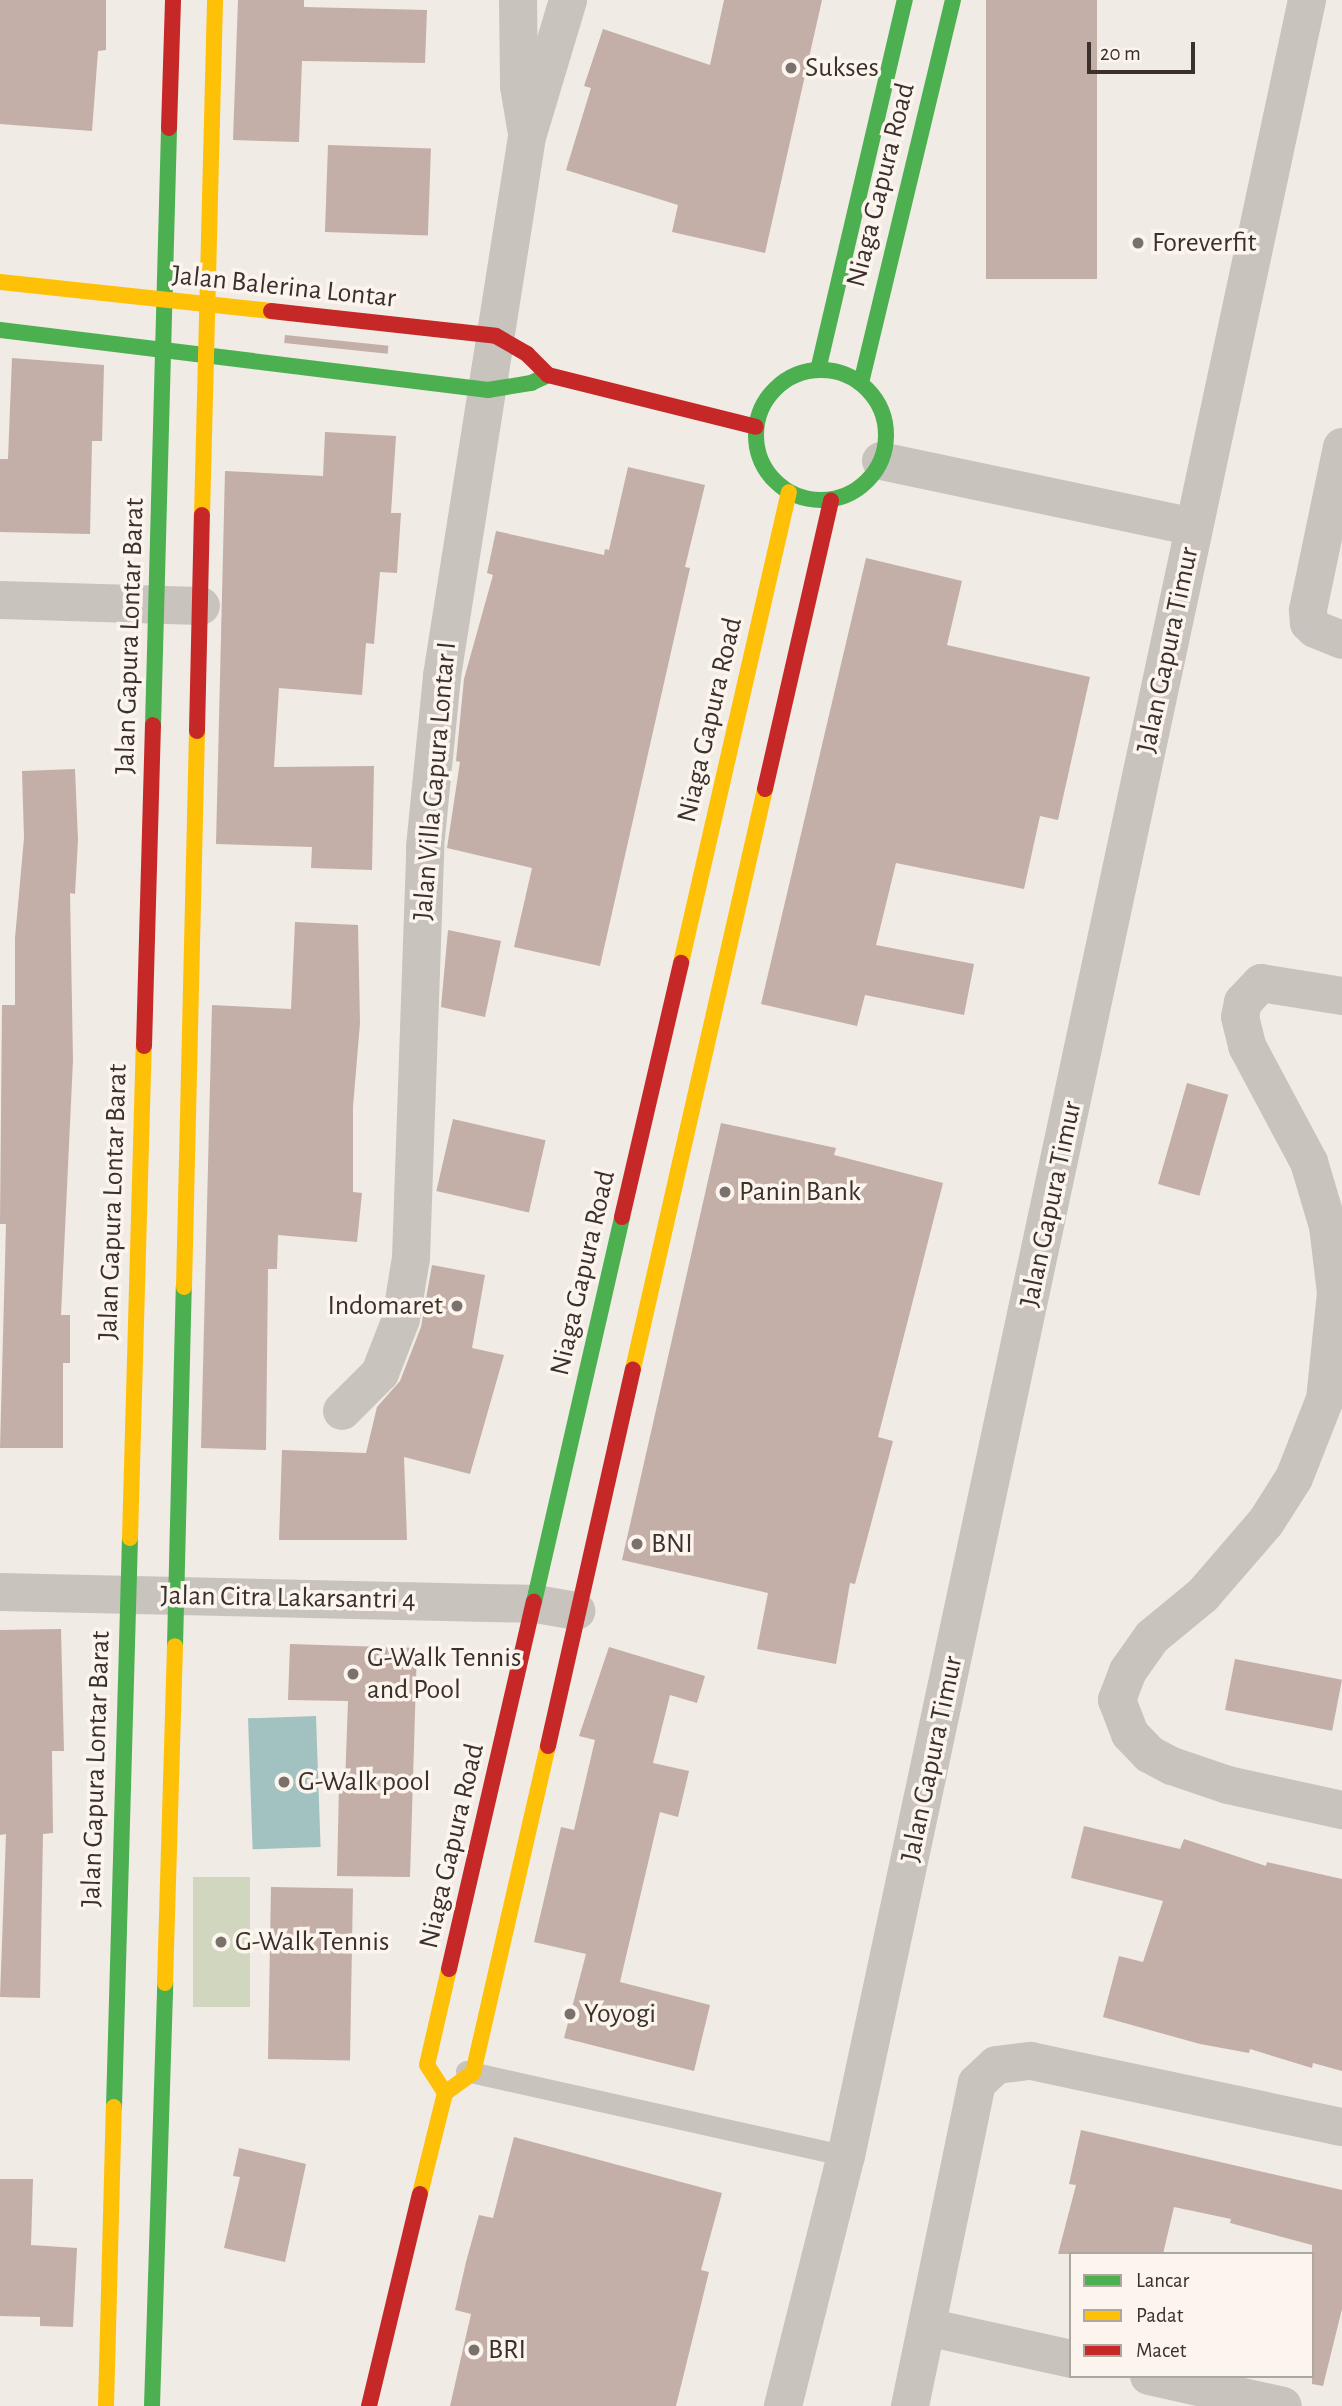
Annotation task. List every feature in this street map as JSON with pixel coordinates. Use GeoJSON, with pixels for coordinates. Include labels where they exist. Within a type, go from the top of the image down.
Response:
{"type":"FeatureCollection","features":[{"type":"Feature","properties":{"kind":"street","name":"Jalan Gapura Lontar Barat"},"geometry":{"type":"LineString","coordinates":[[106,2406],[173,0]]}},
{"type":"Feature","properties":{"kind":"street"},"geometry":{"type":"LineString","coordinates":[[152,2406],[176,1596],[215,0]]}},
{"type":"Feature","properties":{"kind":"street","name":"Jalan Villa Gapura Lontar I"},"geometry":{"type":"LineString","coordinates":[[518,0],[519,86],[527,137]]}},
{"type":"Feature","properties":{"kind":"street","name":"Jalan Villa Gapura Lontar I"},"geometry":{"type":"LineString","coordinates":[[342,1410],[380,1373],[401,1319],[411,1258],[428,795],[447,638],[527,137],[568,0]]}},
{"type":"Feature","properties":{"kind":"street","name":"Niaga Gapura Road"},"geometry":{"type":"LineString","coordinates":[[818,370],[905,0]]}},
{"type":"Feature","properties":{"kind":"street","name":"Niaga Gapura Road"},"geometry":{"type":"LineString","coordinates":[[861,383],[953,0]]}},
{"type":"Feature","properties":{"kind":"street","name":"Jalan Gapura Timur"},"geometry":{"type":"LineString","coordinates":[[783,2406],[846,2156],[1307,0]]}},
{"type":"Feature","properties":{"kind":"street","name":"Jalan Balerina Lontar"},"geometry":{"type":"LineString","coordinates":[[0,282],[496,336],[527,354],[548,376]]}},
{"type":"Feature","properties":{"kind":"street"},"geometry":{"type":"LineString","coordinates":[[0,330],[164,347],[488,390],[531,383],[548,376],[756,427]]}},
{"type":"Feature","properties":{"kind":"street"},"geometry":{"type":"LineString","coordinates":[[818,370],[840,373],[861,383],[885,419],[887,440],[881,461],[869,479],[831,500],[789,492],[763,464],[756,427],[763,405],[776,387],[796,376],[818,370]]}},
{"type":"Feature","properties":{"kind":"street"},"geometry":{"type":"LineString","coordinates":[[1342,447],[1308,610],[1309,622],[1315,629],[1342,640]]}},
{"type":"Feature","properties":{"kind":"street"},"geometry":{"type":"LineString","coordinates":[[881,461],[1193,527]]}},
{"type":"Feature","properties":{"kind":"street","name":"Niaga Gapura Road"},"geometry":{"type":"LineString","coordinates":[[427,2065],[536,1604],[789,492]]}},
{"type":"Feature","properties":{"kind":"street"},"geometry":{"type":"LineString","coordinates":[[369,2406],[445,2093],[473,2073],[831,500]]}},
{"type":"Feature","properties":{"kind":"street"},"geometry":{"type":"LineString","coordinates":[[0,600],[201,606]]}},
{"type":"Feature","properties":{"kind":"street"},"geometry":{"type":"LineString","coordinates":[[1342,996],[1261,983],[1243,1002],[1240,1017],[1247,1046],[1309,1162],[1328,1226],[1336,1293],[1334,1401],[1294,1478],[1266,1522],[1203,1595],[1152,1637],[1128,1671],[1117,1700],[1130,1734],[1149,1754],[1172,1766],[1228,1785],[1342,1810]]}},
{"type":"Feature","properties":{"kind":"street","name":"Jalan Citra Lakarsantri 4"},"geometry":{"type":"LineString","coordinates":[[0,1592],[536,1604],[576,1611]]}},
{"type":"Feature","properties":{"kind":"street"},"geometry":{"type":"LineString","coordinates":[[910,2406],[977,2083],[996,2066],[1031,2061],[1342,2127]]}},
{"type":"Feature","properties":{"kind":"street"},"geometry":{"type":"LineString","coordinates":[[427,2065],[445,2093]]}},
{"type":"Feature","properties":{"kind":"street"},"geometry":{"type":"LineString","coordinates":[[927,2327],[1069,2359]]}},
{"type":"Feature","properties":{"kind":"street"},"geometry":{"type":"LineString","coordinates":[[1158,2378],[1283,2406]]}},
{"type":"Feature","properties":{"kind":"lane"},"geometry":{"type":"LineString","coordinates":[[427,2065],[846,2156]]}},
{"type":"Feature","properties":{"kind":"green space","name":"G-Walk Tennis"},"geometry":{"type":"Polygon","coordinates":[[[193,1877],[250,1877],[250,2007],[193,2007],[193,1877]]]}},
{"type":"Feature","properties":{"kind":"water","name":"G-Walk pool"},"geometry":{"type":"Polygon","coordinates":[[[316,1716],[321,1847],[253,1849],[248,1718],[316,1716]]]}},
{"type":"Feature","properties":{"kind":"building"},"geometry":{"type":"Polygon","coordinates":[[[0,0],[106,0],[106,50],[98,51],[92,131],[0,124],[0,0]]]}},
{"type":"Feature","properties":{"kind":"building"},"geometry":{"type":"Polygon","coordinates":[[[238,0],[304,0],[304,7],[427,10],[425,63],[302,61],[299,142],[233,140],[238,0]]]}},
{"type":"Feature","properties":{"kind":"building"},"geometry":{"type":"Polygon","coordinates":[[[724,0],[822,0],[765,253],[672,232],[678,205],[566,170],[591,88],[584,86],[603,29],[710,65],[724,0]]]}},
{"type":"Feature","properties":{"kind":"building"},"geometry":{"type":"Polygon","coordinates":[[[986,0],[1097,0],[1097,279],[986,279],[986,0]]]}},
{"type":"Feature","properties":{"kind":"building"},"geometry":{"type":"Polygon","coordinates":[[[328,145],[431,149],[428,236],[325,232],[328,145]]]}},
{"type":"Feature","properties":{"kind":"building"},"geometry":{"type":"Polygon","coordinates":[[[285,335],[388,346],[388,354],[284,343],[285,335]]]}},
{"type":"Feature","properties":{"kind":"building"},"geometry":{"type":"Polygon","coordinates":[[[12,358],[104,365],[102,441],[92,441],[90,534],[0,532],[0,459],[8,459],[12,358]]]}},
{"type":"Feature","properties":{"kind":"building"},"geometry":{"type":"Polygon","coordinates":[[[325,432],[396,436],[391,513],[401,513],[397,573],[380,572],[374,644],[366,643],[362,695],[279,688],[274,767],[374,766],[372,870],[311,868],[312,847],[216,844],[225,471],[323,476],[325,432]]]}},
{"type":"Feature","properties":{"kind":"building"},"geometry":{"type":"Polygon","coordinates":[[[628,467],[705,485],[685,567],[690,568],[600,966],[514,947],[532,868],[447,848],[460,762],[456,761],[464,679],[493,575],[487,573],[496,531],[604,555],[605,549],[609,550],[628,467]]]}},
{"type":"Feature","properties":{"kind":"building"},"geometry":{"type":"Polygon","coordinates":[[[866,558],[962,581],[947,645],[1090,677],[1058,820],[1040,816],[1024,889],[896,863],[876,945],[974,964],[964,1015],[865,995],[857,1026],[761,1004],[866,558]]]}},
{"type":"Feature","properties":{"kind":"building"},"geometry":{"type":"Polygon","coordinates":[[[75,769],[78,840],[75,894],[70,893],[73,1060],[61,1315],[70,1315],[70,1363],[63,1363],[63,1448],[0,1448],[6,1224],[0,1224],[2,1005],[15,1005],[15,938],[24,838],[22,771],[75,769]]]}},
{"type":"Feature","properties":{"kind":"building"},"geometry":{"type":"Polygon","coordinates":[[[295,922],[358,925],[360,1023],[353,1107],[353,1192],[362,1193],[357,1242],[278,1235],[277,1269],[268,1269],[266,1450],[201,1448],[212,1005],[291,1009],[295,922]]]}},
{"type":"Feature","properties":{"kind":"building"},"geometry":{"type":"Polygon","coordinates":[[[448,930],[501,941],[485,1017],[441,1007],[448,930]]]}},
{"type":"Feature","properties":{"kind":"building"},"geometry":{"type":"Polygon","coordinates":[[[1187,1083],[1228,1095],[1199,1196],[1158,1184],[1187,1083]]]}},
{"type":"Feature","properties":{"kind":"building"},"geometry":{"type":"Polygon","coordinates":[[[453,1119],[546,1140],[529,1212],[436,1191],[453,1119]]]}},
{"type":"Feature","properties":{"kind":"building"},"geometry":{"type":"Polygon","coordinates":[[[721,1123],[836,1148],[834,1155],[943,1183],[878,1437],[893,1441],[855,1584],[850,1583],[836,1664],[757,1649],[768,1593],[622,1560],[721,1123]]]}},
{"type":"Feature","properties":{"kind":"building"},"geometry":{"type":"Polygon","coordinates":[[[432,1265],[485,1275],[472,1348],[504,1355],[470,1474],[404,1457],[407,1540],[279,1540],[282,1450],[366,1453],[377,1407],[400,1381],[421,1327],[432,1265]]]}},
{"type":"Feature","properties":{"kind":"building"},"geometry":{"type":"Polygon","coordinates":[[[61,1629],[64,1751],[52,1751],[53,1833],[43,1834],[40,1998],[0,1997],[6,1834],[0,1835],[0,1630],[61,1629]]]}},
{"type":"Feature","properties":{"kind":"building"},"geometry":{"type":"Polygon","coordinates":[[[290,1644],[417,1648],[410,1877],[337,1876],[339,1785],[345,1785],[348,1701],[288,1700],[290,1644]]]}},
{"type":"Feature","properties":{"kind":"building"},"geometry":{"type":"Polygon","coordinates":[[[609,1647],[705,1676],[697,1703],[670,1695],[653,1763],[689,1771],[678,1817],[660,1812],[620,1982],[710,2005],[694,2071],[564,2038],[586,1954],[534,1942],[561,1827],[574,1830],[595,1740],[579,1736],[609,1647]]]}},
{"type":"Feature","properties":{"kind":"building"},"geometry":{"type":"Polygon","coordinates":[[[1235,1659],[1342,1680],[1332,1731],[1225,1710],[1235,1659]]]}},
{"type":"Feature","properties":{"kind":"building"},"geometry":{"type":"Polygon","coordinates":[[[1084,1826],[1180,1849],[1184,1839],[1266,1866],[1267,1862],[1342,1879],[1342,2071],[1313,2063],[1312,2068],[1250,2049],[1249,2053],[1200,2044],[1103,2017],[1119,1956],[1143,1962],[1163,1901],[1071,1878],[1084,1826]]]}},
{"type":"Feature","properties":{"kind":"building"},"geometry":{"type":"Polygon","coordinates":[[[271,1887],[353,1888],[350,2060],[268,2059],[271,1887]]]}},
{"type":"Feature","properties":{"kind":"building"},"geometry":{"type":"Polygon","coordinates":[[[1081,2130],[1342,2190],[1342,2309],[1323,2386],[1312,2384],[1312,2245],[1230,2223],[1231,2219],[1174,2207],[1163,2252],[1058,2254],[1076,2185],[1069,2184],[1081,2130]]]}},
{"type":"Feature","properties":{"kind":"building"},"geometry":{"type":"Polygon","coordinates":[[[514,2137],[722,2193],[701,2270],[709,2272],[676,2406],[450,2406],[471,2314],[455,2310],[466,2262],[479,2215],[493,2218],[514,2137]]]}},
{"type":"Feature","properties":{"kind":"building"},"geometry":{"type":"Polygon","coordinates":[[[239,2148],[306,2164],[285,2262],[224,2248],[240,2177],[233,2176],[239,2148]]]}},
{"type":"Feature","properties":{"kind":"building"},"geometry":{"type":"Polygon","coordinates":[[[0,2179],[33,2179],[31,2245],[77,2248],[73,2327],[40,2326],[40,2317],[0,2316],[0,2179]]]}},
{"type":"Feature","properties":{"kind":"traffic: fast"},"geometry":{"type":"LineString","coordinates":[[818,370],[905,0]]}},
{"type":"Feature","properties":{"kind":"traffic: fast"},"geometry":{"type":"LineString","coordinates":[[861,383],[953,0]]}},
{"type":"Feature","properties":{"kind":"traffic: fast"},"geometry":{"type":"LineString","coordinates":[[153,725],[169,128]]}},
{"type":"Feature","properties":{"kind":"traffic: fast"},"geometry":{"type":"LineString","coordinates":[[0,330],[488,390],[531,383],[548,375]]}},
{"type":"Feature","properties":{"kind":"traffic: fast"},"geometry":{"type":"LineString","coordinates":[[821,370],[846,375],[867,389],[881,410],[886,435],[881,460],[867,481],[846,495],[821,500],[796,495],[775,481],[761,460],[756,435],[761,410],[775,389],[796,375],[821,370]]}},
{"type":"Feature","properties":{"kind":"traffic: fast"},"geometry":{"type":"LineString","coordinates":[[534,1602],[622,1217]]}},
{"type":"Feature","properties":{"kind":"traffic: fast"},"geometry":{"type":"LineString","coordinates":[[175,1646],[184,1287]]}},
{"type":"Feature","properties":{"kind":"traffic: fast"},"geometry":{"type":"LineString","coordinates":[[114,2107],[130,1538]]}},
{"type":"Feature","properties":{"kind":"traffic: fast"},"geometry":{"type":"LineString","coordinates":[[152,2406],[165,1983]]}},
{"type":"Feature","properties":{"kind":"traffic: slow"},"geometry":{"type":"LineString","coordinates":[[202,515],[215,0]]}},
{"type":"Feature","properties":{"kind":"traffic: slow"},"geometry":{"type":"LineString","coordinates":[[0,282],[271,311]]}},
{"type":"Feature","properties":{"kind":"traffic: slow"},"geometry":{"type":"LineString","coordinates":[[681,963],[789,492]]}},
{"type":"Feature","properties":{"kind":"traffic: slow"},"geometry":{"type":"LineString","coordinates":[[184,1287],[197,731]]}},
{"type":"Feature","properties":{"kind":"traffic: slow"},"geometry":{"type":"LineString","coordinates":[[633,1369],[765,789]]}},
{"type":"Feature","properties":{"kind":"traffic: slow"},"geometry":{"type":"LineString","coordinates":[[130,1538],[144,1046]]}},
{"type":"Feature","properties":{"kind":"traffic: slow"},"geometry":{"type":"LineString","coordinates":[[165,1983],[175,1646]]}},
{"type":"Feature","properties":{"kind":"traffic: slow"},"geometry":{"type":"LineString","coordinates":[[449,1969],[427,2065],[445,2093],[473,2073],[548,1746]]}},
{"type":"Feature","properties":{"kind":"traffic: slow"},"geometry":{"type":"LineString","coordinates":[[420,2194],[445,2093]]}},
{"type":"Feature","properties":{"kind":"traffic: slow"},"geometry":{"type":"LineString","coordinates":[[106,2406],[114,2107]]}},
{"type":"Feature","properties":{"kind":"traffic: jam"},"geometry":{"type":"LineString","coordinates":[[169,128],[173,0]]}},
{"type":"Feature","properties":{"kind":"traffic: jam"},"geometry":{"type":"LineString","coordinates":[[271,311],[496,336],[527,354],[548,375],[756,427]]}},
{"type":"Feature","properties":{"kind":"traffic: jam"},"geometry":{"type":"LineString","coordinates":[[765,789],[831,500]]}},
{"type":"Feature","properties":{"kind":"traffic: jam"},"geometry":{"type":"LineString","coordinates":[[197,731],[202,515]]}},
{"type":"Feature","properties":{"kind":"traffic: jam"},"geometry":{"type":"LineString","coordinates":[[144,1046],[153,725]]}},
{"type":"Feature","properties":{"kind":"traffic: jam"},"geometry":{"type":"LineString","coordinates":[[622,1217],[681,963]]}},
{"type":"Feature","properties":{"kind":"traffic: jam"},"geometry":{"type":"LineString","coordinates":[[548,1746],[633,1369]]}},
{"type":"Feature","properties":{"kind":"traffic: jam"},"geometry":{"type":"LineString","coordinates":[[449,1969],[534,1602]]}},
{"type":"Feature","properties":{"kind":"traffic: jam"},"geometry":{"type":"LineString","coordinates":[[369,2406],[420,2194]]}},
{"type":"Feature","properties":{"kind":"place","name":"Sukses"},"geometry":{"type":"Point","coordinates":[791,68]}},
{"type":"Feature","properties":{"kind":"place","name":"Foreverfit"},"geometry":{"type":"Point","coordinates":[1138,243]}},
{"type":"Feature","properties":{"kind":"place","name":"Panin Bank"},"geometry":{"type":"Point","coordinates":[725,1192]}},
{"type":"Feature","properties":{"kind":"place","name":"Indomaret"},"geometry":{"type":"Point","coordinates":[457,1306]}},
{"type":"Feature","properties":{"kind":"place","name":"BNI"},"geometry":{"type":"Point","coordinates":[637,1544]}},
{"type":"Feature","properties":{"kind":"place","name":"G-Walk Tennis and Pool"},"geometry":{"type":"Point","coordinates":[353,1674]}},
{"type":"Feature","properties":{"kind":"place","name":"G-Walk pool"},"geometry":{"type":"Point","coordinates":[284,1782]}},
{"type":"Feature","properties":{"kind":"place","name":"G-Walk Tennis"},"geometry":{"type":"Point","coordinates":[221,1942]}},
{"type":"Feature","properties":{"kind":"place","name":"Yoyogi"},"geometry":{"type":"Point","coordinates":[570,2014]}},
{"type":"Feature","properties":{"kind":"place","name":"BRI"},"geometry":{"type":"Point","coordinates":[474,2350]}}]}
